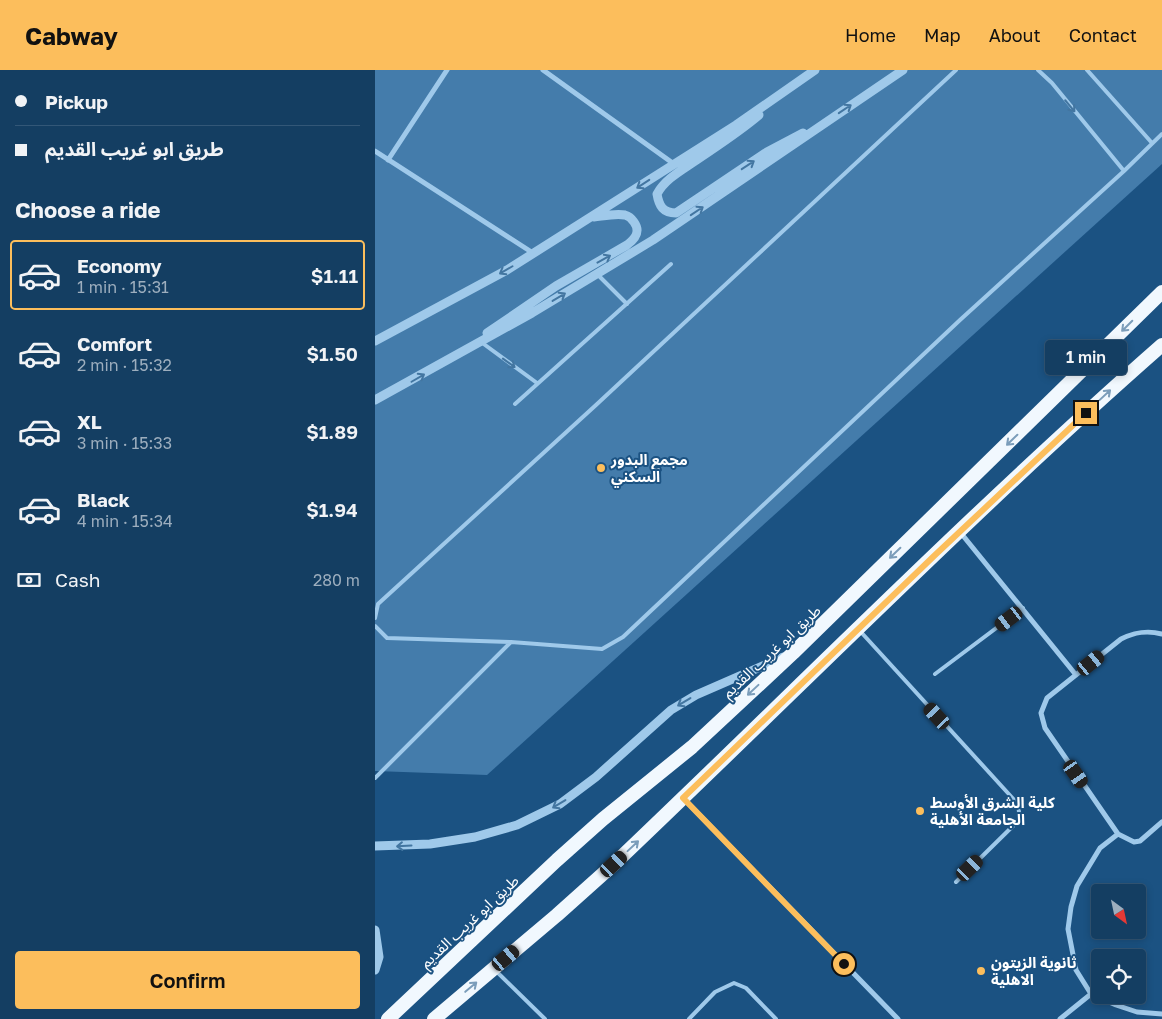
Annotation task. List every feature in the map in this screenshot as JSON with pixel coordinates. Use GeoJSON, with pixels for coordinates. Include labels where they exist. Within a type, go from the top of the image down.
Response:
{"type":"FeatureCollection","features":[{"type":"Feature","properties":{"kind":"highway","name":"طريق ابو غريب القديم"},"geometry":{"type":"LineString","coordinates":[[388,1019],[557,860],[603,819],[692,747],[793,653],[1162,292]]}},
{"type":"Feature","properties":{"kind":"highway"},"geometry":{"type":"LineString","coordinates":[[435,1019],[571,902],[683,798],[1113,387],[1157,352],[1162,345]]}},
{"type":"Feature","properties":{"kind":"street"},"geometry":{"type":"LineString","coordinates":[[388,160],[447,70]]}},
{"type":"Feature","properties":{"kind":"street"},"geometry":{"type":"LineString","coordinates":[[543,70],[674,164]]}},
{"type":"Feature","properties":{"kind":"street"},"geometry":{"type":"LineString","coordinates":[[375,341],[507,270],[736,125],[813,70]]}},
{"type":"Feature","properties":{"kind":"street"},"geometry":{"type":"LineString","coordinates":[[375,400],[481,342],[653,240],[903,70]]}},
{"type":"Feature","properties":{"kind":"street"},"geometry":{"type":"LineString","coordinates":[[793,85],[744,128],[660,188],[657,194],[662,209],[668,213],[676,214],[767,152],[826,122]]}},
{"type":"Feature","properties":{"kind":"street"},"geometry":{"type":"LineString","coordinates":[[375,151],[533,253]]}},
{"type":"Feature","properties":{"kind":"street"},"geometry":{"type":"LineString","coordinates":[[461,353],[525,306],[556,286],[627,246],[634,240],[637,234],[637,227],[633,220],[626,215],[590,217]]}},
{"type":"Feature","properties":{"kind":"street"},"geometry":{"type":"LineString","coordinates":[[960,532],[1076,675]]}},
{"type":"Feature","properties":{"kind":"street"},"geometry":{"type":"LineString","coordinates":[[1162,634],[1146,632],[1129,635],[1121,639],[1047,698],[1042,708],[1042,721],[1045,728],[1118,834],[1134,842],[1140,841],[1162,822]]}},
{"type":"Feature","properties":{"kind":"street"},"geometry":{"type":"LineString","coordinates":[[375,846],[430,844],[475,837],[517,825],[560,804],[596,777],[671,710],[696,695],[793,653]]}},
{"type":"Feature","properties":{"kind":"street"},"geometry":{"type":"LineString","coordinates":[[683,798],[898,1019]]}},
{"type":"Feature","properties":{"kind":"street"},"geometry":{"type":"LineString","coordinates":[[1060,1019],[1091,994],[1076,970],[1068,930],[1071,907],[1077,886],[1089,864],[1101,848],[1118,834]]}},
{"type":"Feature","properties":{"kind":"street"},"geometry":{"type":"LineString","coordinates":[[375,930],[379,957],[375,970]]}},
{"type":"Feature","properties":{"kind":"street"},"geometry":{"type":"LineString","coordinates":[[1115,1004],[1137,1012],[1162,1014]]}},
{"type":"Feature","properties":{"kind":"lane"},"geometry":{"type":"LineString","coordinates":[[375,618],[378,604],[604,398],[956,70]]}},
{"type":"Feature","properties":{"kind":"lane"},"geometry":{"type":"LineString","coordinates":[[1038,70],[1124,171]]}},
{"type":"Feature","properties":{"kind":"lane"},"geometry":{"type":"LineString","coordinates":[[1087,70],[1108,91],[1152,143]]}},
{"type":"Feature","properties":{"kind":"lane"},"geometry":{"type":"LineString","coordinates":[[375,626],[387,638],[511,642],[602,649],[623,637],[960,320],[1162,134]]}},
{"type":"Feature","properties":{"kind":"lane"},"geometry":{"type":"LineString","coordinates":[[515,404],[671,264]]}},
{"type":"Feature","properties":{"kind":"lane"},"geometry":{"type":"LineString","coordinates":[[597,274],[627,304]]}},
{"type":"Feature","properties":{"kind":"lane"},"geometry":{"type":"LineString","coordinates":[[481,342],[537,383]]}},
{"type":"Feature","properties":{"kind":"lane"},"geometry":{"type":"LineString","coordinates":[[935,674],[1023,608]]}},
{"type":"Feature","properties":{"kind":"lane"},"geometry":{"type":"LineString","coordinates":[[858,629],[1019,807],[1019,818],[1013,827],[956,882]]}},
{"type":"Feature","properties":{"kind":"lane"},"geometry":{"type":"LineString","coordinates":[[375,778],[511,642]]}},
{"type":"Feature","properties":{"kind":"lane"},"geometry":{"type":"LineString","coordinates":[[493,969],[545,1019]]}},
{"type":"Feature","properties":{"kind":"lane"},"geometry":{"type":"LineString","coordinates":[[689,1019],[715,992],[734,982],[746,988],[776,1019]]}},
{"type":"Feature","properties":{"kind":"building","name":"مجمع البدور السكني"},"geometry":{"type":"Polygon","coordinates":[[[375,70],[1162,70],[1162,164],[487,775],[375,771],[375,70]]]}},
{"type":"Feature","properties":{"kind":"place","name":"مجمع البدور السكني"},"geometry":{"type":"Point","coordinates":[601,468]}},
{"type":"Feature","properties":{"kind":"place","name":"كلية الشرق الأوسط الجامعة الأهلية"},"geometry":{"type":"Point","coordinates":[920,811]}},
{"type":"Feature","properties":{"kind":"place","name":"ثانوية الزيتون الاهلية"},"geometry":{"type":"Point","coordinates":[981,971]}},
{"type":"Feature","properties":{"kind":"route"},"geometry":{"type":"LineString","coordinates":[[844,964],[683,798],[934,556],[1086,413]]}}]}
